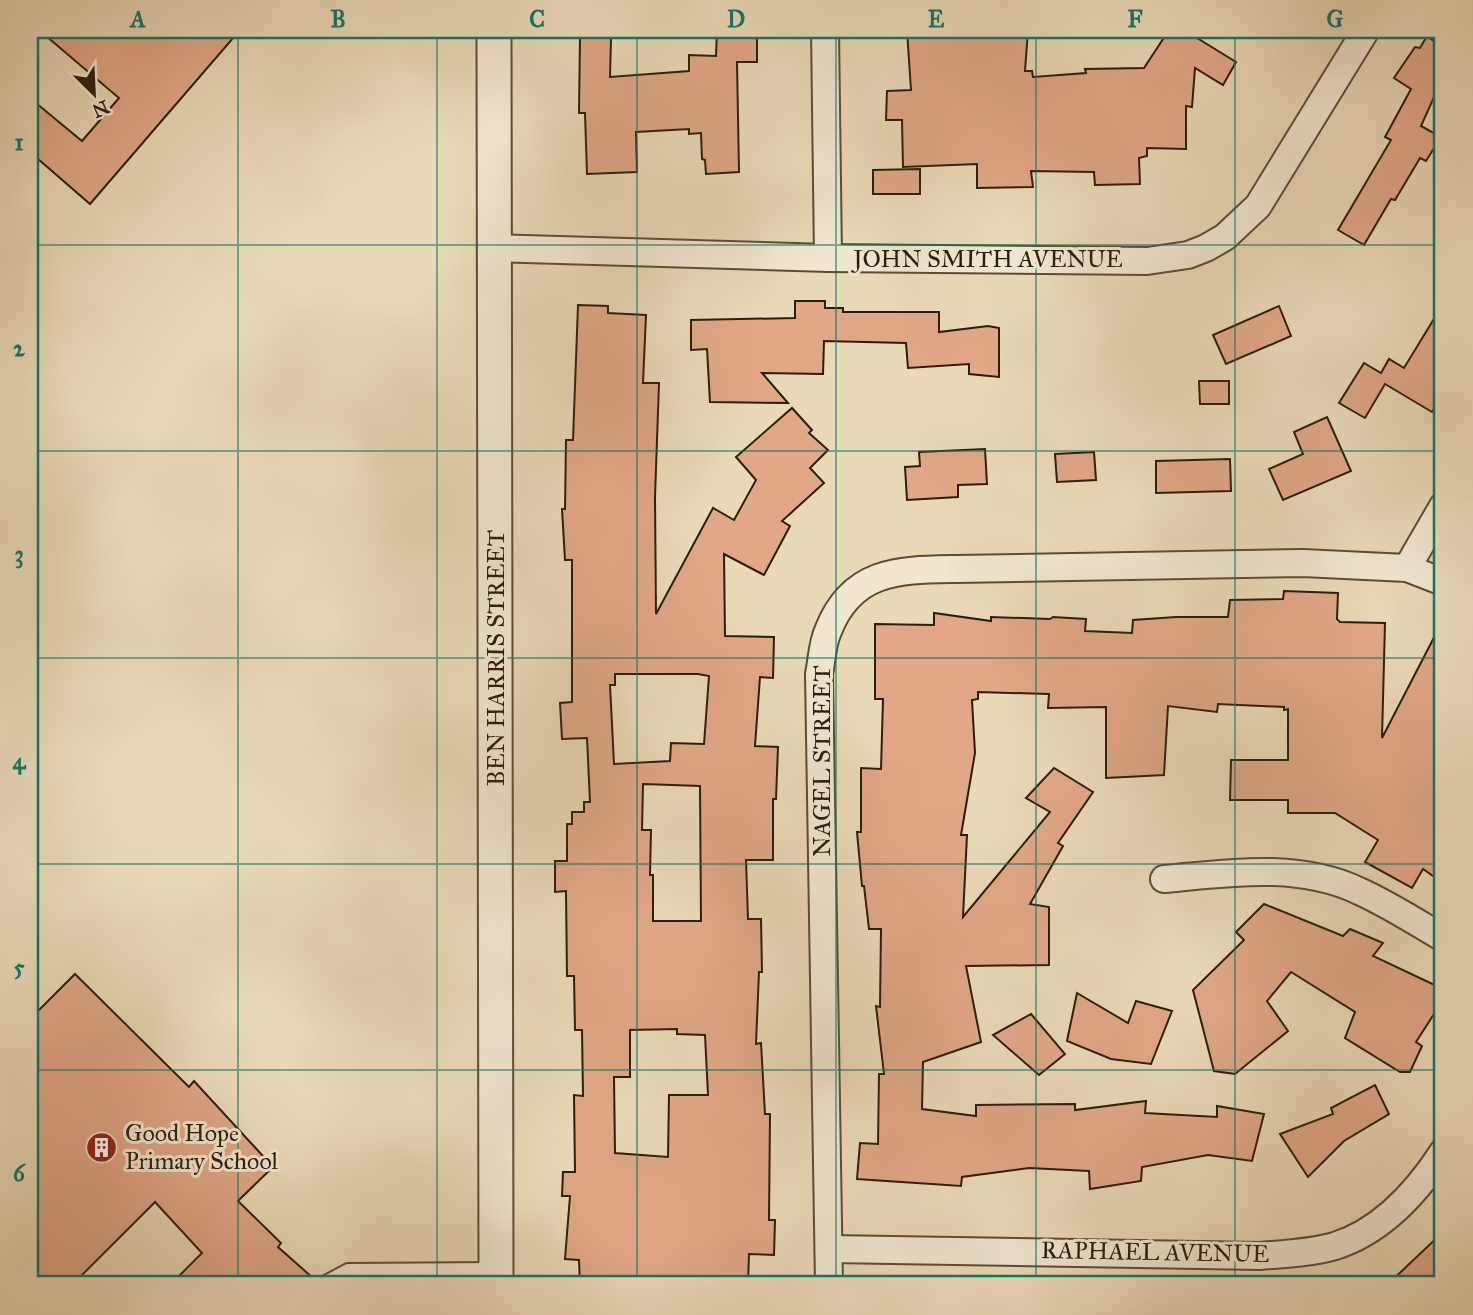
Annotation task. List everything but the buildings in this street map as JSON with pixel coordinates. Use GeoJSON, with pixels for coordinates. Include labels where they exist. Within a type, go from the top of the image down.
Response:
{"type":"FeatureCollection","features":[{"type":"Feature","properties":{"kind":"street","name":"BEN HARRIS STREET"},"geometry":{"type":"LineString","coordinates":[[494,30],[496,1277]]}},
{"type":"Feature","properties":{"kind":"street"},"geometry":{"type":"LineString","coordinates":[[825,30],[828,258]]}},
{"type":"Feature","properties":{"kind":"street","name":"JOHN SMITH AVENUE"},"geometry":{"type":"LineString","coordinates":[[494,248],[828,258],[1147,261],[1188,255],[1225,237],[1258,206],[1366,30]]}},
{"type":"Feature","properties":{"kind":"street"},"geometry":{"type":"LineString","coordinates":[[1407,568],[1443,506]]}},
{"type":"Feature","properties":{"kind":"street","name":"NAGEL STREET"},"geometry":{"type":"LineString","coordinates":[[829,1285],[819,674],[827,632],[846,599],[864,584],[902,570],[1303,564],[1407,568],[1443,582]]}},
{"type":"Feature","properties":{"kind":"street"},"geometry":{"type":"LineString","coordinates":[[1164,879],[1250,871],[1317,877],[1358,890],[1443,938]]}},
{"type":"Feature","properties":{"kind":"street","name":"RAPHAEL AVENUE"},"geometry":{"type":"LineString","coordinates":[[829,1249],[1260,1256],[1295,1254],[1335,1246],[1367,1231],[1394,1211],[1421,1185],[1443,1152]]}},
{"type":"Feature","properties":{"kind":"lane"},"geometry":{"type":"LineString","coordinates":[[320,1285],[348,1270],[496,1277]]}},
{"type":"Feature","properties":{"kind":"place","name":"Good Hope Primary School"},"geometry":{"type":"Point","coordinates":[102,1147]}}]}
